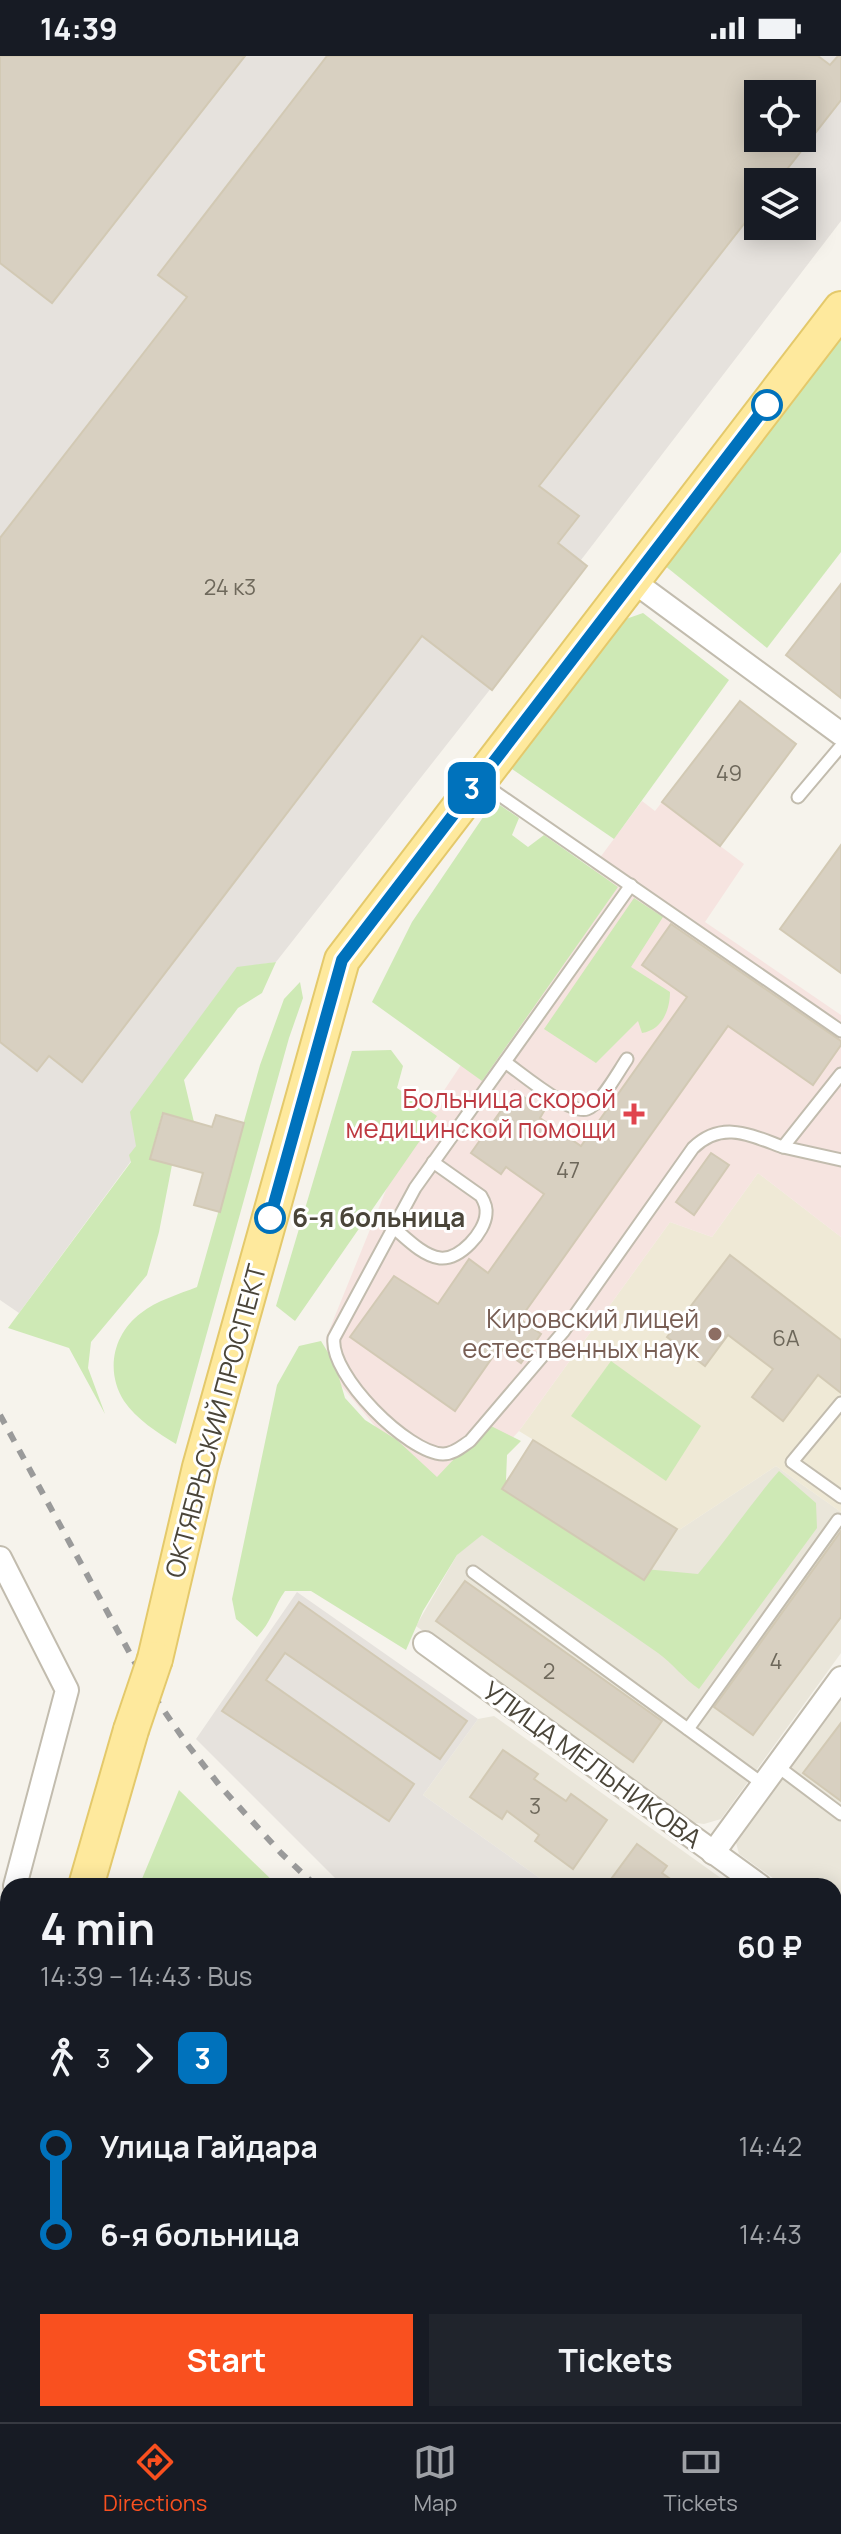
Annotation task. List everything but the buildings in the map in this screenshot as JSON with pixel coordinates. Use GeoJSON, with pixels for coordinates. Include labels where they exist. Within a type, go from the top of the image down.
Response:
{"type":"FeatureCollection","features":[{"type":"Feature","properties":{"kind":"main road","name":"ОКТЯБРЬСКИЙ ПРОСПЕКТ"},"geometry":{"type":"LineString","coordinates":[[88,1878],[155,1659],[200,1467],[342,960],[841,309]]}},
{"type":"Feature","properties":{"kind":"street"},"geometry":{"type":"LineString","coordinates":[[633,581],[841,734]]}},
{"type":"Feature","properties":{"kind":"street"},"geometry":{"type":"LineString","coordinates":[[0,1558],[67,1690],[17,1878]]}},
{"type":"Feature","properties":{"kind":"street","name":"УЛИЦА МЕЛЬНИКОВА"},"geometry":{"type":"LineString","coordinates":[[425,1643],[749,1878]]}},
{"type":"Feature","properties":{"kind":"street"},"geometry":{"type":"LineString","coordinates":[[713,1853],[841,1678]]}},
{"type":"Feature","properties":{"kind":"lane"},"geometry":{"type":"LineString","coordinates":[[798,797],[841,746]]}},
{"type":"Feature","properties":{"kind":"lane"},"geometry":{"type":"LineString","coordinates":[[478,781],[841,1031]]}},
{"type":"Feature","properties":{"kind":"lane"},"geometry":{"type":"LineString","coordinates":[[631,885],[433,1162],[393,1227],[334,1338],[335,1354],[354,1389],[379,1415],[419,1445],[439,1454],[451,1454],[470,1441],[563,1332],[702,1139],[712,1133],[727,1131],[841,1160]]}},
{"type":"Feature","properties":{"kind":"lane"},"geometry":{"type":"LineString","coordinates":[[505,1062],[572,1109],[586,1110],[597,1102],[627,1059]]}},
{"type":"Feature","properties":{"kind":"lane"},"geometry":{"type":"LineString","coordinates":[[783,1147],[841,1074]]}},
{"type":"Feature","properties":{"kind":"lane"},"geometry":{"type":"LineString","coordinates":[[393,1227],[431,1255],[443,1259],[456,1255],[473,1241],[487,1215],[481,1196],[433,1162]]}},
{"type":"Feature","properties":{"kind":"lane"},"geometry":{"type":"LineString","coordinates":[[841,1403],[792,1462],[841,1497]]}},
{"type":"Feature","properties":{"kind":"lane"},"geometry":{"type":"LineString","coordinates":[[688,1729],[838,1520]]}},
{"type":"Feature","properties":{"kind":"lane"},"geometry":{"type":"LineString","coordinates":[[473,1572],[688,1729],[841,1814]]}},
{"type":"Feature","properties":{"kind":"shaded area"},"geometry":{"type":"Polygon","coordinates":[[[0,56],[841,56],[841,221],[581,560],[587,566],[276,962],[237,968],[136,1146],[131,1161],[19,1313],[0,1300],[0,56]]]}},
{"type":"Feature","properties":{"kind":"shaded area","name":"Больница скорой медицинской помощи"},"geometry":{"type":"Polygon","coordinates":[[[642,801],[655,811],[662,802],[744,864],[705,922],[841,1015],[841,1237],[758,1173],[712,1237],[670,1222],[519,1431],[452,1503],[378,1444],[375,1426],[328,1370],[326,1338],[399,1158],[593,867],[642,801]]]}},
{"type":"Feature","properties":{"kind":"shaded area","name":"Кировский лицей естественных наук"},"geometry":{"type":"Polygon","coordinates":[[[758,1173],[841,1237],[841,1512],[776,1466],[679,1530],[519,1431],[670,1222],[712,1237],[758,1173]]]}},
{"type":"Feature","properties":{"kind":"shaded area"},"geometry":{"type":"Polygon","coordinates":[[[533,1440],[679,1530],[776,1466],[841,1512],[841,1653],[721,1819],[704,1824],[689,1822],[416,1626],[457,1555],[533,1440]]]}},
{"type":"Feature","properties":{"kind":"shaded area"},"geometry":{"type":"Polygon","coordinates":[[[297,1592],[478,1719],[423,1795],[540,1878],[335,1878],[196,1739],[297,1592]]]}},
{"type":"Feature","properties":{"kind":"shaded area"},"geometry":{"type":"Polygon","coordinates":[[[841,1699],[841,1878],[773,1878],[739,1854],[735,1839],[841,1699]]]}},
{"type":"Feature","properties":{"kind":"shaded area"},"geometry":{"type":"Polygon","coordinates":[[[494,1716],[721,1878],[540,1878],[423,1795],[478,1719],[494,1716]]]}},
{"type":"Feature","properties":{"kind":"green space"},"geometry":{"type":"Polygon","coordinates":[[[841,327],[841,552],[767,648],[659,561],[841,327]]]}},
{"type":"Feature","properties":{"kind":"green space"},"geometry":{"type":"Polygon","coordinates":[[[643,613],[729,680],[614,839],[512,769],[623,620],[643,613]]]}},
{"type":"Feature","properties":{"kind":"green space"},"geometry":{"type":"Polygon","coordinates":[[[494,801],[519,818],[512,835],[528,847],[544,835],[618,887],[482,1081],[372,1002],[412,922],[494,801]]]}},
{"type":"Feature","properties":{"kind":"green space"},"geometry":{"type":"Polygon","coordinates":[[[634,898],[663,917],[631,967],[670,992],[668,1006],[664,1018],[655,1028],[642,1033],[638,1021],[596,1063],[544,1029],[634,898]]]}},
{"type":"Feature","properties":{"kind":"green space"},"geometry":{"type":"Polygon","coordinates":[[[276,962],[262,993],[238,1008],[184,1080],[194,1122],[162,1114],[150,1158],[172,1165],[147,1275],[91,1342],[88,1368],[105,1414],[69,1348],[8,1328],[131,1162],[129,1155],[136,1146],[130,1112],[237,967],[276,962]]]}},
{"type":"Feature","properties":{"kind":"green space"},"geometry":{"type":"Polygon","coordinates":[[[300,982],[303,998],[289,1038],[176,1444],[141,1420],[124,1401],[115,1378],[118,1342],[141,1313],[161,1301],[197,1287],[260,1065],[284,999],[300,982]]]}},
{"type":"Feature","properties":{"kind":"green space"},"geometry":{"type":"Polygon","coordinates":[[[391,1050],[403,1066],[397,1088],[437,1116],[295,1321],[276,1306],[352,1051],[391,1050]]]}},
{"type":"Feature","properties":{"kind":"green space"},"geometry":{"type":"Polygon","coordinates":[[[321,1341],[335,1364],[345,1398],[365,1420],[397,1440],[437,1477],[487,1424],[521,1441],[507,1455],[506,1480],[634,1568],[698,1574],[779,1471],[816,1503],[817,1528],[699,1689],[658,1653],[482,1535],[457,1555],[423,1611],[406,1650],[311,1591],[285,1591],[257,1637],[236,1619],[232,1599],[277,1385],[299,1346],[321,1341]]]}},
{"type":"Feature","properties":{"kind":"green space"},"geometry":{"type":"Polygon","coordinates":[[[611,1361],[701,1426],[666,1481],[571,1416],[611,1361]]]}},
{"type":"Feature","properties":{"kind":"green space"},"geometry":{"type":"Polygon","coordinates":[[[179,1790],[270,1878],[142,1878],[179,1790]]]}},
{"type":"Feature","properties":{"kind":"railway"},"geometry":{"type":"LineString","coordinates":[[0,1415],[151,1692],[220,1786],[308,1878]]}},
{"type":"Feature","properties":{"kind":"bus line","name":"3"},"geometry":{"type":"LineString","coordinates":[[270,1218],[342,960],[767,405]]}},
{"type":"Feature","properties":{"kind":"place","name":"Больница скорой медицинской помощи"},"geometry":{"type":"Point","coordinates":[634,1114]}},
{"type":"Feature","properties":{"kind":"place","name":"6-я больница"},"geometry":{"type":"Point","coordinates":[270,1218]}},
{"type":"Feature","properties":{"kind":"place","name":"Кировский лицей естественных наук"},"geometry":{"type":"Point","coordinates":[715,1334]}}]}
